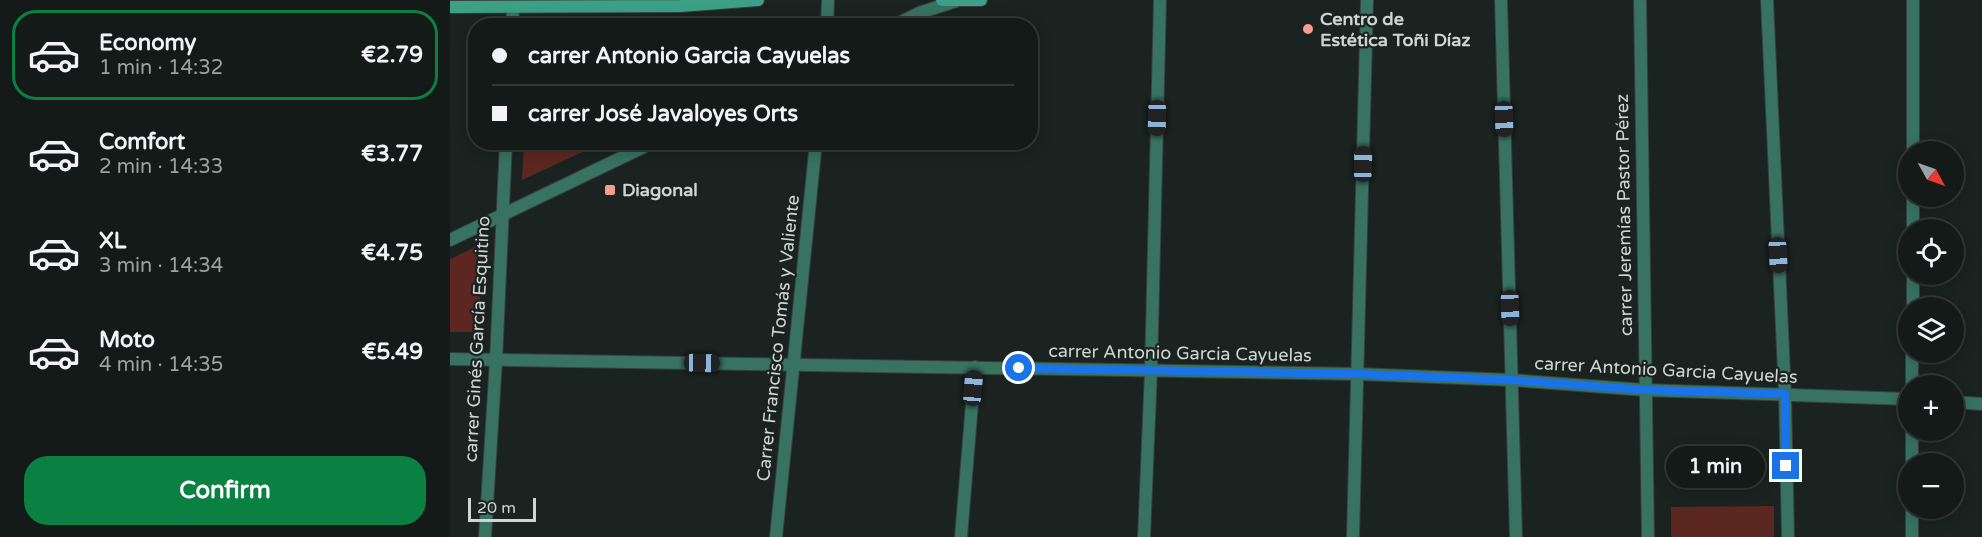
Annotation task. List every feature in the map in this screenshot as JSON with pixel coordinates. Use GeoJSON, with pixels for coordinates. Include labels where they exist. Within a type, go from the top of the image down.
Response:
{"type":"FeatureCollection","features":[{"type":"Feature","properties":{"kind":"main road"},"geometry":{"type":"LineString","coordinates":[[450,7],[484,3],[513,8],[534,3],[680,3],[758,0]]}},
{"type":"Feature","properties":{"kind":"main road"},"geometry":{"type":"LineString","coordinates":[[942,0],[981,0]]}},
{"type":"Feature","properties":{"kind":"street"},"geometry":{"type":"LineString","coordinates":[[827,18],[828,0]]}},
{"type":"Feature","properties":{"kind":"street"},"geometry":{"type":"LineString","coordinates":[[1144,537],[1151,371],[1160,0]]}},
{"type":"Feature","properties":{"kind":"street"},"geometry":{"type":"LineString","coordinates":[[1353,537],[1367,0]]}},
{"type":"Feature","properties":{"kind":"street"},"geometry":{"type":"LineString","coordinates":[[1501,0],[1516,537]]}},
{"type":"Feature","properties":{"kind":"street","name":"carrer Jeremías Pastor Pérez"},"geometry":{"type":"LineString","coordinates":[[1640,0],[1648,537]]}},
{"type":"Feature","properties":{"kind":"street"},"geometry":{"type":"LineString","coordinates":[[1767,0],[1785,394],[1788,537]]}},
{"type":"Feature","properties":{"kind":"street"},"geometry":{"type":"LineString","coordinates":[[1913,0],[1913,141]]}},
{"type":"Feature","properties":{"kind":"street"},"geometry":{"type":"LineString","coordinates":[[910,18],[957,1]]}},
{"type":"Feature","properties":{"kind":"street"},"geometry":{"type":"LineString","coordinates":[[512,18],[513,8]]}},
{"type":"Feature","properties":{"kind":"street","name":"carrer Ginés García Esquitino"},"geometry":{"type":"LineString","coordinates":[[485,537],[505,150]]}},
{"type":"Feature","properties":{"kind":"street"},"geometry":{"type":"LineString","coordinates":[[450,240],[637,150]]}},
{"type":"Feature","properties":{"kind":"street","name":"Carrer Francisco Tomás y Valiente"},"geometry":{"type":"LineString","coordinates":[[776,537],[815,150]]}},
{"type":"Feature","properties":{"kind":"street","name":"carrer Antonio Garcia Cayuelas"},"geometry":{"type":"LineString","coordinates":[[450,359],[1358,374],[1512,380],[1645,390],[1898,399]]}},
{"type":"Feature","properties":{"kind":"street"},"geometry":{"type":"LineString","coordinates":[[961,537],[975,367]]}},
{"type":"Feature","properties":{"kind":"street"},"geometry":{"type":"LineString","coordinates":[[1964,403],[1982,404]]}},
{"type":"Feature","properties":{"kind":"street"},"geometry":{"type":"LineString","coordinates":[[1912,519],[1912,537]]}},
{"type":"Feature","properties":{"kind":"shaded area"},"geometry":{"type":"Polygon","coordinates":[[[524,150],[587,150],[522,180],[524,150]]]}},
{"type":"Feature","properties":{"kind":"shaded area"},"geometry":{"type":"Polygon","coordinates":[[[481,244],[479,332],[450,332],[450,259],[481,244]]]}},
{"type":"Feature","properties":{"kind":"shaded area"},"geometry":{"type":"Polygon","coordinates":[[[1774,506],[1774,537],[1671,537],[1671,507],[1774,506]]]}},
{"type":"Feature","properties":{"kind":"place","name":"Centro de Estética Toñi Díaz"},"geometry":{"type":"Point","coordinates":[1308,29]}},
{"type":"Feature","properties":{"kind":"place","name":"Diagonal"},"geometry":{"type":"Point","coordinates":[610,190]}},
{"type":"Feature","properties":{"kind":"route"},"geometry":{"type":"LineString","coordinates":[[1019,368],[1358,374],[1512,380],[1645,390],[1785,394],[1786,466]]}}]}
